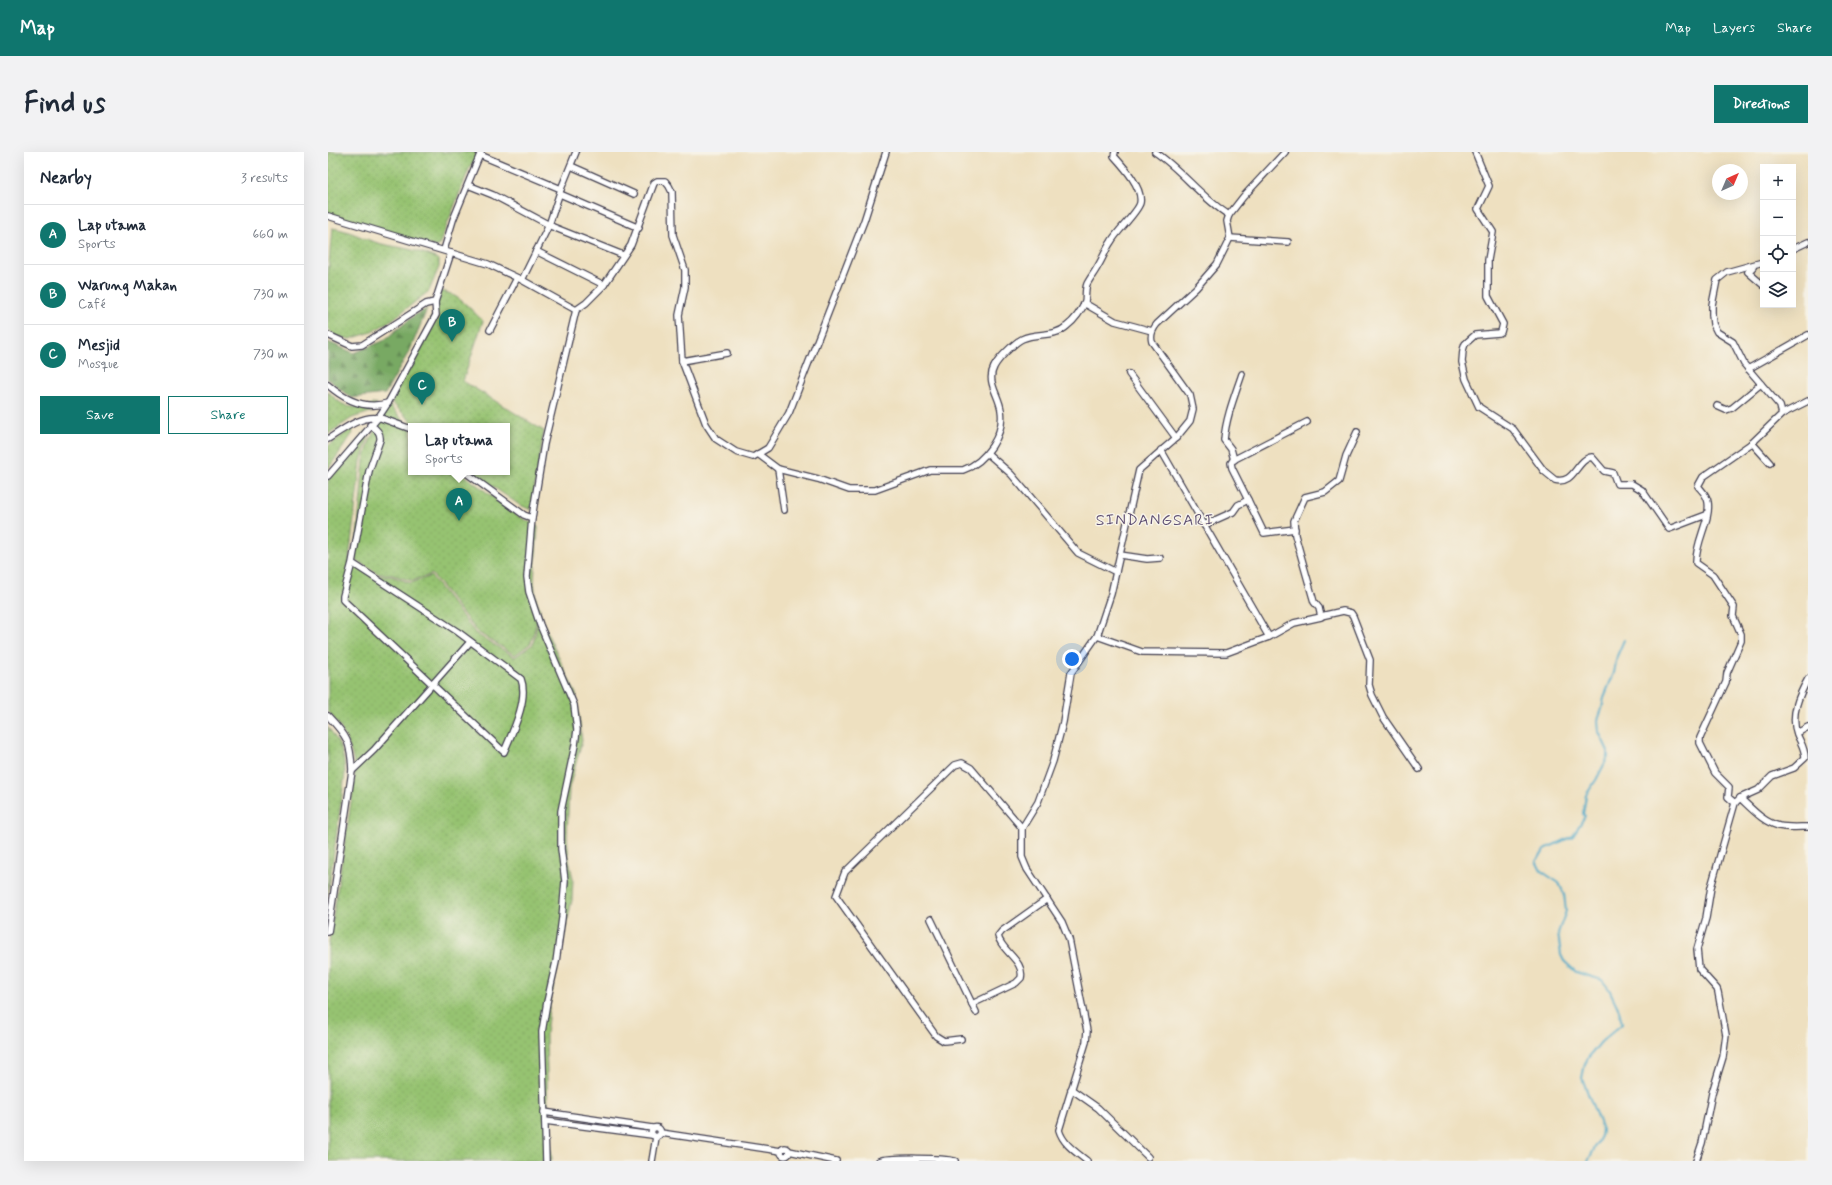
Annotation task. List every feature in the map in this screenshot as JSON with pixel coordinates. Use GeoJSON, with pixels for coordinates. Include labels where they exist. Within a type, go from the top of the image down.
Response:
{"type":"FeatureCollection","features":[{"type":"Feature","properties":{"kind":"street"},"geometry":{"type":"LineString","coordinates":[[490,330],[536,251],[549,225],[576,152]]}},
{"type":"Feature","properties":{"kind":"street"},"geometry":{"type":"LineString","coordinates":[[546,1161],[542,1032],[556,962],[562,918],[565,881],[560,849],[561,811],[577,730],[574,705],[540,625],[529,592],[527,577],[532,518],[547,429],[576,310],[586,303],[604,285],[631,245],[639,228],[652,186],[657,181],[665,181],[670,186],[672,192],[673,235],[685,270],[685,286],[679,315],[682,361],[706,424],[716,438],[744,455],[754,457],[768,448],[789,413],[864,221],[886,152]]}},
{"type":"Feature","properties":{"kind":"street"},"geometry":{"type":"LineString","coordinates":[[758,454],[778,469],[818,479],[849,490],[875,490],[930,470],[963,470],[968,468],[987,453],[996,440],[1001,425],[1002,410],[991,378],[994,367],[1010,348],[1022,339],[1053,334],[1066,328],[1072,322],[1084,303],[1087,284],[1111,240],[1140,204],[1140,195],[1135,183],[1129,173],[1114,156],[1115,152]]}},
{"type":"Feature","properties":{"kind":"street"},"geometry":{"type":"LineString","coordinates":[[1155,152],[1169,161],[1214,205],[1229,215]]}},
{"type":"Feature","properties":{"kind":"street"},"geometry":{"type":"LineString","coordinates":[[1087,1161],[1066,1143],[1059,1130],[1086,1042],[1087,1031],[1070,939],[1062,922],[1027,869],[1022,857],[1022,828],[1038,802],[1053,761],[1063,722],[1071,673],[1097,636],[1111,594],[1139,470],[1176,438],[1190,421],[1194,409],[1190,395],[1152,342],[1150,338],[1152,331],[1196,288],[1217,264],[1230,238],[1227,222],[1229,215],[1243,197],[1285,152]]}},
{"type":"Feature","properties":{"kind":"street"},"geometry":{"type":"LineString","coordinates":[[1475,152],[1488,186],[1478,209],[1493,232],[1488,260],[1488,296],[1503,324],[1502,332],[1475,335],[1465,344],[1463,350],[1463,372],[1477,404],[1482,410],[1513,429],[1544,471],[1555,480],[1563,480],[1571,477],[1585,459],[1592,457],[1604,471],[1613,473],[1617,484],[1632,484],[1642,490],[1668,529],[1706,517]]}},
{"type":"Feature","properties":{"kind":"street"},"geometry":{"type":"LineString","coordinates":[[444,250],[453,220],[480,154],[639,228]]}},
{"type":"Feature","properties":{"kind":"street"},"geometry":{"type":"LineString","coordinates":[[571,166],[634,194]]}},
{"type":"Feature","properties":{"kind":"street"},"geometry":{"type":"LineString","coordinates":[[468,185],[493,195],[549,225],[623,255]]}},
{"type":"Feature","properties":{"kind":"street"},"geometry":{"type":"LineString","coordinates":[[328,218],[444,250],[488,264],[520,279],[576,310]]}},
{"type":"Feature","properties":{"kind":"street"},"geometry":{"type":"LineString","coordinates":[[1230,238],[1288,242]]}},
{"type":"Feature","properties":{"kind":"street"},"geometry":{"type":"LineString","coordinates":[[1796,248],[1808,242]]}},
{"type":"Feature","properties":{"kind":"street"},"geometry":{"type":"LineString","coordinates":[[536,251],[604,285]]}},
{"type":"Feature","properties":{"kind":"street"},"geometry":{"type":"LineString","coordinates":[[328,476],[388,403],[436,315],[435,302],[451,253]]}},
{"type":"Feature","properties":{"kind":"street"},"geometry":{"type":"LineString","coordinates":[[1760,263],[1748,270],[1748,272],[1760,284]]}},
{"type":"Feature","properties":{"kind":"street"},"geometry":{"type":"LineString","coordinates":[[1760,263],[1727,272],[1717,280],[1712,305],[1713,324],[1717,332],[1733,342],[1748,369],[1780,406],[1782,414]]}},
{"type":"Feature","properties":{"kind":"street"},"geometry":{"type":"LineString","coordinates":[[328,335],[352,346],[362,345],[426,304],[435,302]]}},
{"type":"Feature","properties":{"kind":"street"},"geometry":{"type":"LineString","coordinates":[[1084,303],[1114,321],[1152,331]]}},
{"type":"Feature","properties":{"kind":"street"},"geometry":{"type":"LineString","coordinates":[[1748,369],[1808,335]]}},
{"type":"Feature","properties":{"kind":"street"},"geometry":{"type":"LineString","coordinates":[[682,361],[727,353]]}},
{"type":"Feature","properties":{"kind":"street"},"geometry":{"type":"LineString","coordinates":[[1129,374],[1176,438]]}},
{"type":"Feature","properties":{"kind":"street"},"geometry":{"type":"LineString","coordinates":[[1234,460],[1232,449],[1224,440],[1229,413],[1242,374]]}},
{"type":"Feature","properties":{"kind":"street"},"geometry":{"type":"LineString","coordinates":[[1717,406],[1726,410],[1732,408],[1761,384]]}},
{"type":"Feature","properties":{"kind":"street"},"geometry":{"type":"LineString","coordinates":[[328,386],[341,397],[355,402],[367,405],[388,403]]}},
{"type":"Feature","properties":{"kind":"street"},"geometry":{"type":"LineString","coordinates":[[1735,803],[1728,798],[1729,787],[1715,774],[1700,743],[1700,738],[1726,682],[1727,673],[1741,641],[1741,634],[1733,616],[1734,607],[1730,600],[1713,575],[1696,563],[1697,546],[1704,526],[1709,503],[1705,494],[1698,486],[1700,479],[1752,444],[1782,414],[1808,401]]}},
{"type":"Feature","properties":{"kind":"street"},"geometry":{"type":"LineString","coordinates":[[328,439],[368,417],[378,417],[408,428]]}},
{"type":"Feature","properties":{"kind":"street"},"geometry":{"type":"LineString","coordinates":[[1295,529],[1264,533],[1232,468],[1231,463],[1234,460],[1307,422]]}},
{"type":"Feature","properties":{"kind":"street"},"geometry":{"type":"LineString","coordinates":[[352,563],[398,592],[520,679],[522,684],[521,703],[514,727],[504,752],[434,684],[343,600],[352,563],[369,471],[380,440],[377,429],[370,425]]}},
{"type":"Feature","properties":{"kind":"street"},"geometry":{"type":"LineString","coordinates":[[1321,616],[1318,606],[1314,602],[1295,535],[1294,521],[1305,497],[1325,492],[1339,481],[1346,456],[1357,432]]}},
{"type":"Feature","properties":{"kind":"street"},"geometry":{"type":"LineString","coordinates":[[1752,444],[1770,462]]}},
{"type":"Feature","properties":{"kind":"street"},"geometry":{"type":"LineString","coordinates":[[1161,450],[1269,637]]}},
{"type":"Feature","properties":{"kind":"street"},"geometry":{"type":"LineString","coordinates":[[987,453],[1011,474],[1078,553],[1116,572]]}},
{"type":"Feature","properties":{"kind":"street"},"geometry":{"type":"LineString","coordinates":[[778,469],[784,510]]}},
{"type":"Feature","properties":{"kind":"street"},"geometry":{"type":"LineString","coordinates":[[470,475],[518,511],[532,518]]}},
{"type":"Feature","properties":{"kind":"street"},"geometry":{"type":"LineString","coordinates":[[1204,525],[1233,512],[1238,505],[1248,500]]}},
{"type":"Feature","properties":{"kind":"street"},"geometry":{"type":"LineString","coordinates":[[1120,555],[1147,559],[1160,558]]}},
{"type":"Feature","properties":{"kind":"street"},"geometry":{"type":"LineString","coordinates":[[1097,636],[1142,652],[1226,653],[1269,637],[1284,630],[1294,623],[1320,618],[1321,616],[1343,611],[1351,613],[1370,660],[1369,685],[1372,695],[1383,717],[1419,769]]}},
{"type":"Feature","properties":{"kind":"street"},"geometry":{"type":"LineString","coordinates":[[352,771],[370,754],[470,642]]}},
{"type":"Feature","properties":{"kind":"street"},"geometry":{"type":"LineString","coordinates":[[1696,1161],[1702,1143],[1712,1093],[1724,1051],[1726,1035],[1718,992],[1699,969],[1697,949],[1706,918],[1711,887],[1735,803],[1740,798],[1758,790],[1772,776],[1794,768],[1805,758],[1805,751],[1794,722],[1795,710],[1808,679]]}},
{"type":"Feature","properties":{"kind":"street"},"geometry":{"type":"LineString","coordinates":[[328,716],[347,739],[352,758],[352,771],[328,932]]}},
{"type":"Feature","properties":{"kind":"street"},"geometry":{"type":"LineString","coordinates":[[1797,733],[1808,727]]}},
{"type":"Feature","properties":{"kind":"street"},"geometry":{"type":"LineString","coordinates":[[961,1039],[944,1041],[936,1036],[836,896],[845,872],[955,765],[962,763],[971,768],[1022,828]]}},
{"type":"Feature","properties":{"kind":"street"},"geometry":{"type":"LineString","coordinates":[[1740,798],[1761,817],[1775,824],[1780,826],[1808,827]]}},
{"type":"Feature","properties":{"kind":"street"},"geometry":{"type":"LineString","coordinates":[[972,1004],[1021,978],[1020,967],[1000,942],[998,936],[1002,931],[1047,899]]}},
{"type":"Feature","properties":{"kind":"street"},"geometry":{"type":"LineString","coordinates":[[931,919],[976,1012]]}},
{"type":"Feature","properties":{"kind":"street"},"geometry":{"type":"LineString","coordinates":[[1071,1089],[1098,1108],[1148,1157]]}},
{"type":"Feature","properties":{"kind":"street"},"geometry":{"type":"LineString","coordinates":[[544,1112],[655,1133]]}},
{"type":"Feature","properties":{"kind":"street"},"geometry":{"type":"LineString","coordinates":[[545,1121],[655,1133],[781,1151],[784,1156],[788,1155],[789,1152],[836,1161]]}},
{"type":"Feature","properties":{"kind":"street"},"geometry":{"type":"LineString","coordinates":[[652,1161],[655,1133]]}},
{"type":"Feature","properties":{"kind":"street"},"geometry":{"type":"LineString","coordinates":[[879,1161],[892,1158],[945,1158],[955,1161]]}},
{"type":"Feature","properties":{"kind":"green space"},"geometry":{"type":"Polygon","coordinates":[[[328,152],[477,152],[439,245],[435,247],[328,215],[328,152]]]}},
{"type":"Feature","properties":{"kind":"green space"},"geometry":{"type":"Polygon","coordinates":[[[332,228],[382,244],[419,252],[439,260],[439,267],[429,291],[393,319],[372,332],[350,339],[335,336],[328,329],[328,275],[332,228]]]}},
{"type":"Feature","properties":{"kind":"green space"},"geometry":{"type":"Polygon","coordinates":[[[440,291],[446,292],[458,298],[483,321],[463,381],[544,431],[531,510],[518,504],[476,475],[510,475],[510,423],[413,423],[388,399],[417,354],[440,296],[440,291]]]}},
{"type":"Feature","properties":{"kind":"green space"},"geometry":{"type":"Polygon","coordinates":[[[427,309],[411,348],[385,394],[351,398],[328,379],[328,342],[354,353],[383,341],[415,315],[427,309]]]}},
{"type":"Feature","properties":{"kind":"green space"},"geometry":{"type":"Polygon","coordinates":[[[328,391],[334,398],[350,407],[377,403],[374,411],[352,418],[328,434],[328,391]]]}},
{"type":"Feature","properties":{"kind":"green space"},"geometry":{"type":"Polygon","coordinates":[[[388,404],[408,426],[408,475],[464,475],[517,515],[538,527],[534,581],[536,599],[540,609],[531,643],[515,655],[477,632],[432,574],[412,581],[390,574],[379,574],[355,560],[364,460],[370,440],[388,404]]]}},
{"type":"Feature","properties":{"kind":"green space"},"geometry":{"type":"Polygon","coordinates":[[[351,429],[353,433],[328,469],[328,446],[351,429]]]}},
{"type":"Feature","properties":{"kind":"green space"},"geometry":{"type":"Polygon","coordinates":[[[365,431],[368,432],[368,439],[361,461],[349,559],[378,576],[391,576],[411,583],[431,576],[476,634],[515,657],[533,644],[540,613],[548,635],[576,694],[582,741],[569,788],[567,836],[569,860],[573,879],[572,900],[550,1002],[546,1034],[548,1112],[552,1161],[328,1161],[328,949],[355,777],[353,759],[348,742],[334,718],[328,712],[328,480],[365,431]]]}},
{"type":"Feature","properties":{"kind":"green space"},"geometry":{"type":"Polygon","coordinates":[[[328,727],[341,749],[344,760],[345,774],[328,894],[328,727]]]}},
{"type":"Feature","properties":{"kind":"waterway"},"geometry":{"type":"LineString","coordinates":[[1588,1161],[1601,1136],[1602,1130],[1582,1078],[1585,1064],[1601,1042],[1622,1024],[1619,1010],[1609,989],[1602,980],[1576,972],[1564,961],[1561,955],[1558,933],[1566,911],[1564,894],[1559,883],[1541,871],[1536,861],[1547,848],[1573,836],[1585,816],[1583,814],[1586,795],[1608,757],[1608,751],[1599,732],[1598,720],[1604,697],[1614,673],[1617,656],[1624,640]]}},
{"type":"Feature","properties":{"kind":"place","name":"Warung Makan"},"geometry":{"type":"Point","coordinates":[452,342]}},
{"type":"Feature","properties":{"kind":"place","name":"Mesjid"},"geometry":{"type":"Point","coordinates":[422,405]}},
{"type":"Feature","properties":{"kind":"place","name":"Lap utama"},"geometry":{"type":"Point","coordinates":[459,521]}},
{"type":"Feature","properties":{"kind":"district","name":"SINDANGSARI"},"geometry":{"type":"Point","coordinates":[1155,520]}}]}
